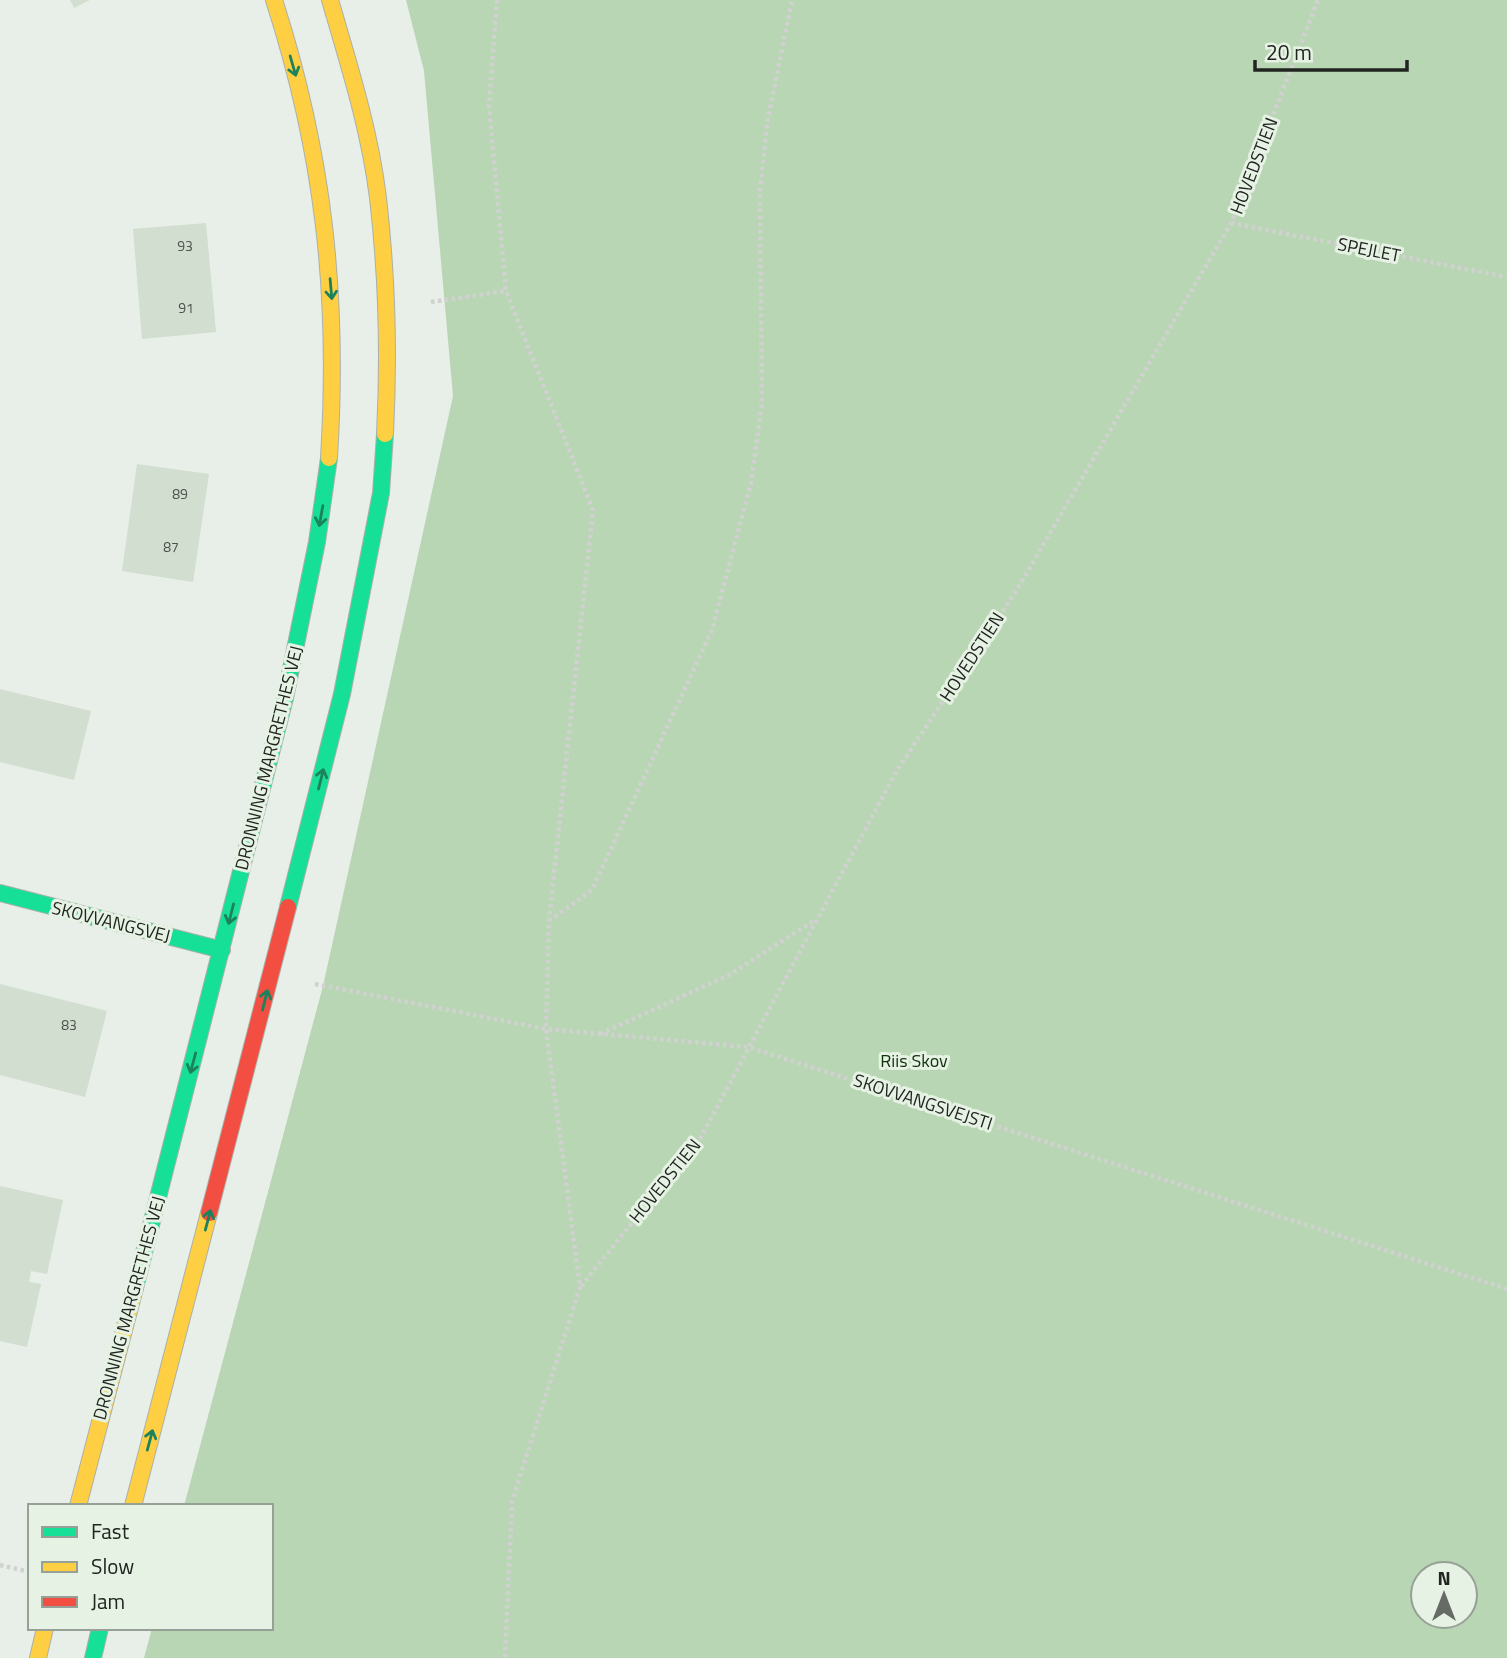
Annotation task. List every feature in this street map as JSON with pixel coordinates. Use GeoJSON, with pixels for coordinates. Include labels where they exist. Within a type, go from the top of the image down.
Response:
{"type":"FeatureCollection","features":[{"type":"Feature","properties":{"kind":"street","name":"DRONNING MARGRETHES VEJ"},"geometry":{"type":"LineString","coordinates":[[79,1504],[288,685],[327,486],[333,394],[334,313],[324,205],[304,106],[274,0]]}},
{"type":"Feature","properties":{"kind":"street"},"geometry":{"type":"LineString","coordinates":[[134,1504],[342,694],[381,493],[387,395],[386,308],[378,197],[359,100],[330,0]]}},
{"type":"Feature","properties":{"kind":"street","name":"SKOVVANGSVEJ"},"geometry":{"type":"LineString","coordinates":[[0,893],[222,950]]}},
{"type":"Feature","properties":{"kind":"street"},"geometry":{"type":"LineString","coordinates":[[38,1658],[45,1630]]}},
{"type":"Feature","properties":{"kind":"street"},"geometry":{"type":"LineString","coordinates":[[93,1658],[100,1630]]}},
{"type":"Feature","properties":{"kind":"path"},"geometry":{"type":"LineString","coordinates":[[497,0],[489,106],[506,290],[593,509],[549,921],[546,1029],[580,1287],[512,1502],[505,1658]]}},
{"type":"Feature","properties":{"kind":"path"},"geometry":{"type":"LineString","coordinates":[[549,921],[592,890],[712,630],[751,483],[762,404],[760,193],[767,123],[792,0]]}},
{"type":"Feature","properties":{"kind":"path","name":"HOVEDSTIEN"},"geometry":{"type":"LineString","coordinates":[[580,1287],[700,1139],[896,772],[1018,588],[1231,223],[1318,0]]}},
{"type":"Feature","properties":{"kind":"path","name":"SPEJLET"},"geometry":{"type":"LineString","coordinates":[[1231,223],[1507,277]]}},
{"type":"Feature","properties":{"kind":"path"},"geometry":{"type":"LineString","coordinates":[[386,308],[506,290]]}},
{"type":"Feature","properties":{"kind":"path"},"geometry":{"type":"LineString","coordinates":[[599,1034],[729,975],[817,919]]}},
{"type":"Feature","properties":{"kind":"path","name":"SKOVVANGSVEJSTI"},"geometry":{"type":"LineString","coordinates":[[323,986],[546,1029],[748,1047],[1507,1289]]}},
{"type":"Feature","properties":{"kind":"path"},"geometry":{"type":"LineString","coordinates":[[0,1565],[28,1572]]}},
{"type":"Feature","properties":{"kind":"green space","name":"Riis Skov"},"geometry":{"type":"Polygon","coordinates":[[[406,0],[1507,0],[1507,1658],[144,1658],[151,1630],[273,1630],[273,1504],[185,1504],[323,986],[453,396],[424,71],[406,0]]]}},
{"type":"Feature","properties":{"kind":"building"},"geometry":{"type":"Polygon","coordinates":[[[70,0],[90,0],[74,8],[70,0]]]}},
{"type":"Feature","properties":{"kind":"building"},"geometry":{"type":"Polygon","coordinates":[[[206,223],[216,332],[142,339],[133,229],[206,223]]]}},
{"type":"Feature","properties":{"kind":"building"},"geometry":{"type":"Polygon","coordinates":[[[137,464],[209,474],[193,582],[122,571],[137,464]]]}},
{"type":"Feature","properties":{"kind":"building"},"geometry":{"type":"Polygon","coordinates":[[[0,689],[91,711],[74,780],[0,762],[0,689]]]}},
{"type":"Feature","properties":{"kind":"building"},"geometry":{"type":"Polygon","coordinates":[[[0,984],[107,1011],[85,1097],[0,1075],[0,984]]]}},
{"type":"Feature","properties":{"kind":"building"},"geometry":{"type":"Polygon","coordinates":[[[0,1186],[63,1200],[47,1274],[31,1271],[29,1282],[41,1284],[27,1347],[0,1341],[0,1186]]]}},
{"type":"Feature","properties":{"kind":"traffic: fast"},"geometry":{"type":"LineString","coordinates":[[288,907],[342,694],[381,493],[385,434]]}},
{"type":"Feature","properties":{"kind":"traffic: fast"},"geometry":{"type":"LineString","coordinates":[[135,1288],[285,698],[317,542],[329,458]]}},
{"type":"Feature","properties":{"kind":"traffic: fast"},"geometry":{"type":"LineString","coordinates":[[0,893],[222,950]]}},
{"type":"Feature","properties":{"kind":"traffic: fast"},"geometry":{"type":"LineString","coordinates":[[93,1658],[100,1630]]}},
{"type":"Feature","properties":{"kind":"traffic: slow"},"geometry":{"type":"LineString","coordinates":[[274,0],[305,114],[324,226],[332,339],[329,458]]}},
{"type":"Feature","properties":{"kind":"traffic: slow"},"geometry":{"type":"LineString","coordinates":[[330,0],[364,123],[378,198],[386,316],[385,434]]}},
{"type":"Feature","properties":{"kind":"traffic: slow"},"geometry":{"type":"LineString","coordinates":[[134,1504],[209,1213]]}},
{"type":"Feature","properties":{"kind":"traffic: slow"},"geometry":{"type":"LineString","coordinates":[[79,1504],[135,1288]]}},
{"type":"Feature","properties":{"kind":"traffic: slow"},"geometry":{"type":"LineString","coordinates":[[38,1658],[45,1630]]}},
{"type":"Feature","properties":{"kind":"traffic: jam"},"geometry":{"type":"LineString","coordinates":[[209,1213],[288,907]]}}]}
